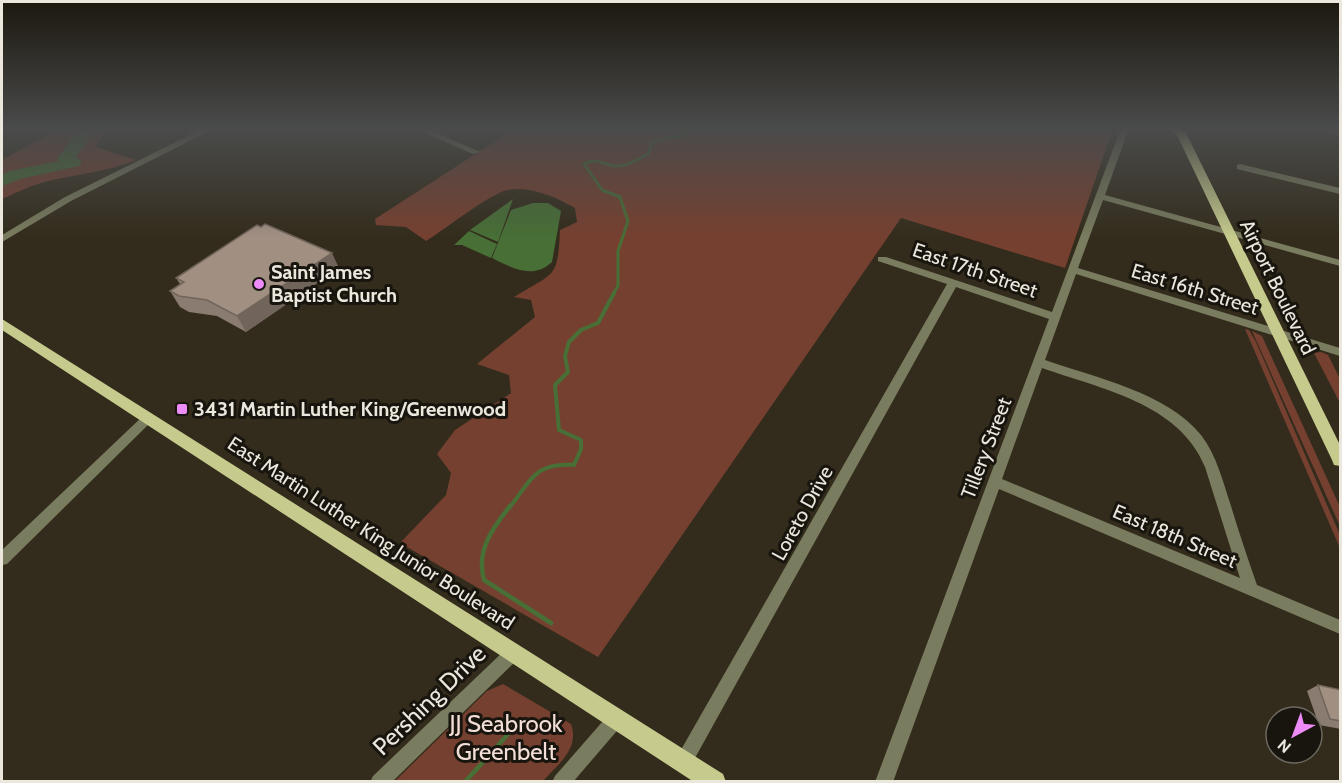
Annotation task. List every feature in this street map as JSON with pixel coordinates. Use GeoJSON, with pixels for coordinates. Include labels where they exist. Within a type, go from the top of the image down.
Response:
{"type":"FeatureCollection","features":[{"type":"Feature","properties":{"kind":"main road","name":"Airport Boulevard"},"geometry":{"type":"LineString","coordinates":[[1197,165],[1341,460]]}},
{"type":"Feature","properties":{"kind":"main road","name":"East Martin Luther King Junior Boulevard"},"geometry":{"type":"LineString","coordinates":[[2,324],[715,782]]}},
{"type":"Feature","properties":{"kind":"street"},"geometry":{"type":"LineString","coordinates":[[2,239],[68,200],[138,165]]}},
{"type":"Feature","properties":{"kind":"street","name":"Tillery Street"},"geometry":{"type":"LineString","coordinates":[[884,782],[1112,165]]}},
{"type":"Feature","properties":{"kind":"street"},"geometry":{"type":"LineString","coordinates":[[1240,167],[1341,192]]}},
{"type":"Feature","properties":{"kind":"street"},"geometry":{"type":"LineString","coordinates":[[1100,196],[1341,262]]}},
{"type":"Feature","properties":{"kind":"street","name":"East 17th Street"},"geometry":{"type":"LineString","coordinates":[[882,259],[1056,317]]}},
{"type":"Feature","properties":{"kind":"street","name":"East 16th Street"},"geometry":{"type":"LineString","coordinates":[[1073,270],[1341,352]]}},
{"type":"Feature","properties":{"kind":"street","name":"Loreto Drive"},"geometry":{"type":"LineString","coordinates":[[684,762],[953,284]]}},
{"type":"Feature","properties":{"kind":"street"},"geometry":{"type":"LineString","coordinates":[[1039,362],[1138,398],[1184,424],[1201,444],[1207,456],[1251,589]]}},
{"type":"Feature","properties":{"kind":"street"},"geometry":{"type":"LineString","coordinates":[[2,558],[148,418]]}},
{"type":"Feature","properties":{"kind":"street","name":"East 18th Street"},"geometry":{"type":"LineString","coordinates":[[994,481],[1341,627]]}},
{"type":"Feature","properties":{"kind":"street","name":"Pershing Drive"},"geometry":{"type":"LineString","coordinates":[[379,782],[513,653]]}},
{"type":"Feature","properties":{"kind":"street"},"geometry":{"type":"LineString","coordinates":[[561,782],[616,719]]}},
{"type":"Feature","properties":{"kind":"green space"},"geometry":{"type":"Polygon","coordinates":[[[2,165],[123,165],[41,183],[2,199],[2,165]]]}},
{"type":"Feature","properties":{"kind":"green space"},"geometry":{"type":"Polygon","coordinates":[[[459,165],[1100,165],[1065,268],[901,218],[598,657],[400,543],[446,495],[451,473],[437,454],[455,430],[511,393],[509,375],[477,364],[535,317],[531,300],[514,297],[551,273],[558,258],[560,230],[577,222],[575,208],[532,190],[513,189],[496,194],[426,241],[406,227],[376,225],[375,219],[459,165]]]}},
{"type":"Feature","properties":{"kind":"green space"},"geometry":{"type":"Polygon","coordinates":[[[1245,329],[1249,330],[1256,342],[1340,535],[1340,548],[1245,329]]]}},
{"type":"Feature","properties":{"kind":"green space"},"geometry":{"type":"Polygon","coordinates":[[[1252,331],[1262,336],[1340,507],[1340,526],[1252,331]]]}},
{"type":"Feature","properties":{"kind":"green space"},"geometry":{"type":"Polygon","coordinates":[[[1321,352],[1328,355],[1340,379],[1340,403],[1314,353],[1321,352]]]}},
{"type":"Feature","properties":{"kind":"green space","name":"JJ Seabrook Greenbelt"},"geometry":{"type":"Polygon","coordinates":[[[503,684],[571,724],[573,741],[570,749],[543,781],[395,781],[487,691],[503,684]]]}},
{"type":"Feature","properties":{"kind":"shaded area"},"geometry":{"type":"Polygon","coordinates":[[[513,199],[498,242],[470,230],[513,199]]]}},
{"type":"Feature","properties":{"kind":"shaded area"},"geometry":{"type":"Polygon","coordinates":[[[533,203],[548,203],[561,211],[552,262],[545,267],[530,271],[515,268],[492,258],[511,210],[533,203]]]}},
{"type":"Feature","properties":{"kind":"shaded area"},"geometry":{"type":"Polygon","coordinates":[[[469,231],[497,244],[491,258],[462,245],[454,245],[469,231]]]}},
{"type":"Feature","properties":{"kind":"building","name":"Saint James Baptist Church"},"geometry":{"type":"Polygon","coordinates":[[[265,224],[332,253],[237,316],[207,300],[179,296],[170,291],[184,282],[176,278],[257,225],[261,227],[265,224]]]}},
{"type":"Feature","properties":{"kind":"building"},"geometry":{"type":"Polygon","coordinates":[[[1318,685],[1341,690],[1341,721],[1330,719],[1318,685]]]}},
{"type":"Feature","properties":{"kind":"waterway"},"geometry":{"type":"LineString","coordinates":[[2,181],[15,175],[65,165]]}},
{"type":"Feature","properties":{"kind":"waterway"},"geometry":{"type":"LineString","coordinates":[[584,165],[602,190],[620,197],[628,221],[618,251],[618,286],[613,294]]}},
{"type":"Feature","properties":{"kind":"waterway"},"geometry":{"type":"LineString","coordinates":[[608,165],[625,165]]}},
{"type":"Feature","properties":{"kind":"waterway"},"geometry":{"type":"LineString","coordinates":[[509,508],[535,475],[542,470],[561,465],[574,465],[581,449],[581,440],[559,430],[555,385],[568,372],[565,356],[569,342],[581,330],[598,323],[614,293]]}},
{"type":"Feature","properties":{"kind":"waterway"},"geometry":{"type":"LineString","coordinates":[[510,506],[487,540],[482,559],[484,580],[551,623]]}},
{"type":"Feature","properties":{"kind":"waterway"},"geometry":{"type":"LineString","coordinates":[[465,782],[519,722]]}},
{"type":"Feature","properties":{"kind":"place","name":"Saint James Baptist Church"},"geometry":{"type":"Point","coordinates":[259,284]}},
{"type":"Feature","properties":{"kind":"place","name":"3431 Martin Luther King/Greenwood"},"geometry":{"type":"Point","coordinates":[182,409]}}]}
